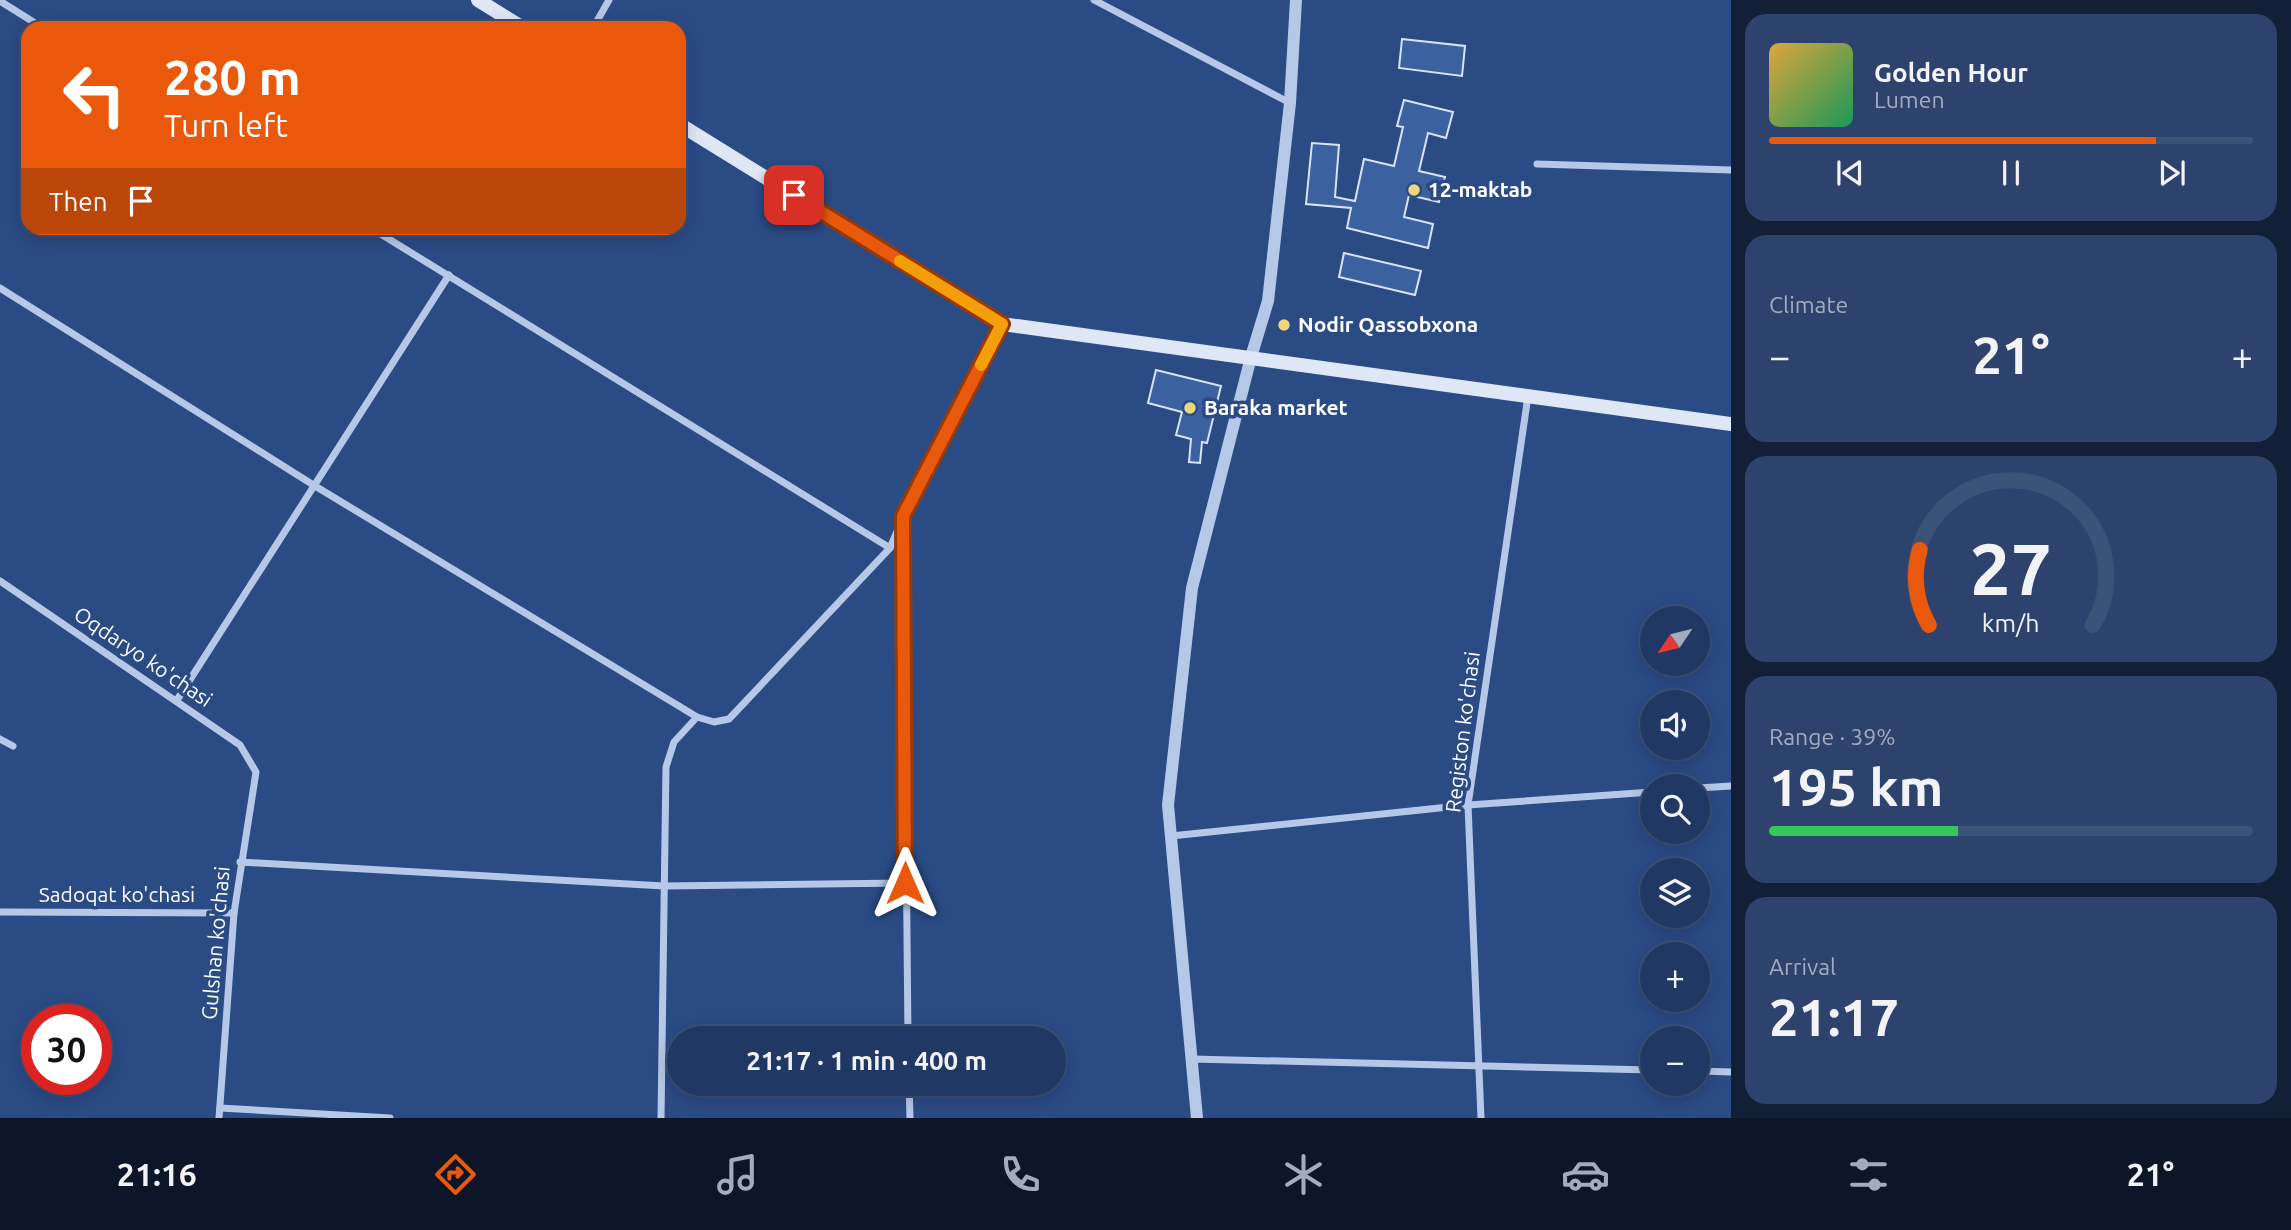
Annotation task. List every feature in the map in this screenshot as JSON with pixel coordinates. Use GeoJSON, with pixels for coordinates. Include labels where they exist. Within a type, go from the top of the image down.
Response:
{"type":"FeatureCollection","features":[{"type":"Feature","properties":{"kind":"main road"},"geometry":{"type":"LineString","coordinates":[[478,0],[512,21]]}},
{"type":"Feature","properties":{"kind":"main road"},"geometry":{"type":"LineString","coordinates":[[686,128],[1002,324],[1731,424]]}},
{"type":"Feature","properties":{"kind":"street"},"geometry":{"type":"LineString","coordinates":[[597,21],[609,0]]}},
{"type":"Feature","properties":{"kind":"street"},"geometry":{"type":"LineString","coordinates":[[1094,0],[1290,103]]}},
{"type":"Feature","properties":{"kind":"street"},"geometry":{"type":"LineString","coordinates":[[1197,1118],[1168,805],[1192,588],[1268,301],[1290,103],[1296,0]]}},
{"type":"Feature","properties":{"kind":"street"},"geometry":{"type":"LineString","coordinates":[[0,2],[31,21]]}},
{"type":"Feature","properties":{"kind":"street"},"geometry":{"type":"LineString","coordinates":[[1537,164],[1731,170]]}},
{"type":"Feature","properties":{"kind":"street"},"geometry":{"type":"LineString","coordinates":[[382,235],[890,548]]}},
{"type":"Feature","properties":{"kind":"street"},"geometry":{"type":"LineString","coordinates":[[177,700],[449,275]]}},
{"type":"Feature","properties":{"kind":"street"},"geometry":{"type":"LineString","coordinates":[[0,288],[315,486],[697,717],[714,722],[729,719],[890,548],[903,516],[1002,324]]}},
{"type":"Feature","properties":{"kind":"street","name":"Registon ko'chasi"},"geometry":{"type":"LineString","coordinates":[[1481,1118],[1468,805],[1528,396]]}},
{"type":"Feature","properties":{"kind":"street"},"geometry":{"type":"LineString","coordinates":[[903,516],[908,1026]]}},
{"type":"Feature","properties":{"kind":"street","name":"Oqdaryo ko'chasi"},"geometry":{"type":"LineString","coordinates":[[0,581],[240,745],[256,772]]}},
{"type":"Feature","properties":{"kind":"street"},"geometry":{"type":"LineString","coordinates":[[661,1118],[666,767],[674,742],[697,717]]}},
{"type":"Feature","properties":{"kind":"street"},"geometry":{"type":"LineString","coordinates":[[0,739],[13,746]]}},
{"type":"Feature","properties":{"kind":"street","name":"Gulshan ko'chasi"},"geometry":{"type":"LineString","coordinates":[[219,1118],[234,913],[256,772]]}},
{"type":"Feature","properties":{"kind":"street"},"geometry":{"type":"LineString","coordinates":[[1710,787],[1731,786]]}},
{"type":"Feature","properties":{"kind":"street"},"geometry":{"type":"LineString","coordinates":[[1171,836],[1468,805],[1640,793]]}},
{"type":"Feature","properties":{"kind":"street"},"geometry":{"type":"LineString","coordinates":[[240,862],[664,886],[905,883]]}},
{"type":"Feature","properties":{"kind":"street","name":"Sadoqat ko'chasi"},"geometry":{"type":"LineString","coordinates":[[0,912],[234,913]]}},
{"type":"Feature","properties":{"kind":"street"},"geometry":{"type":"LineString","coordinates":[[1192,1059],[1640,1070]]}},
{"type":"Feature","properties":{"kind":"street"},"geometry":{"type":"LineString","coordinates":[[1710,1071],[1731,1072]]}},
{"type":"Feature","properties":{"kind":"street"},"geometry":{"type":"LineString","coordinates":[[909,1096],[910,1118]]}},
{"type":"Feature","properties":{"kind":"street"},"geometry":{"type":"LineString","coordinates":[[220,1108],[390,1118]]}},
{"type":"Feature","properties":{"kind":"building"},"geometry":{"type":"Polygon","coordinates":[[[1402,39],[1465,46],[1462,76],[1399,68],[1402,39]]]}},
{"type":"Feature","properties":{"kind":"building"},"geometry":{"type":"Polygon","coordinates":[[[1404,100],[1453,112],[1446,138],[1428,133],[1419,171],[1445,177],[1439,202],[1409,195],[1404,217],[1433,224],[1428,248],[1347,228],[1351,208],[1306,204],[1312,143],[1339,145],[1335,197],[1355,201],[1364,159],[1394,166],[1403,127],[1397,126],[1404,100]]]}},
{"type":"Feature","properties":{"kind":"building"},"geometry":{"type":"Polygon","coordinates":[[[1344,253],[1421,271],[1415,295],[1339,277],[1344,253]]]}},
{"type":"Feature","properties":{"kind":"building","name":"Baraka market"},"geometry":{"type":"Polygon","coordinates":[[[1156,370],[1221,386],[1207,443],[1202,442],[1200,463],[1189,462],[1191,439],[1176,435],[1182,412],[1148,403],[1156,370]]]}},
{"type":"Feature","properties":{"kind":"slow traffic"},"geometry":{"type":"LineString","coordinates":[[900,261],[1002,324],[981,365]]}},
{"type":"Feature","properties":{"kind":"place","name":"12-maktab"},"geometry":{"type":"Point","coordinates":[1414,190]}},
{"type":"Feature","properties":{"kind":"place","name":"Nodir Qassobxona"},"geometry":{"type":"Point","coordinates":[1284,325]}},
{"type":"Feature","properties":{"kind":"place","name":"Baraka market"},"geometry":{"type":"Point","coordinates":[1190,408]}},
{"type":"Feature","properties":{"kind":"route"},"geometry":{"type":"LineString","coordinates":[[794,195],[1002,324],[903,516],[905,883]]}}]}
